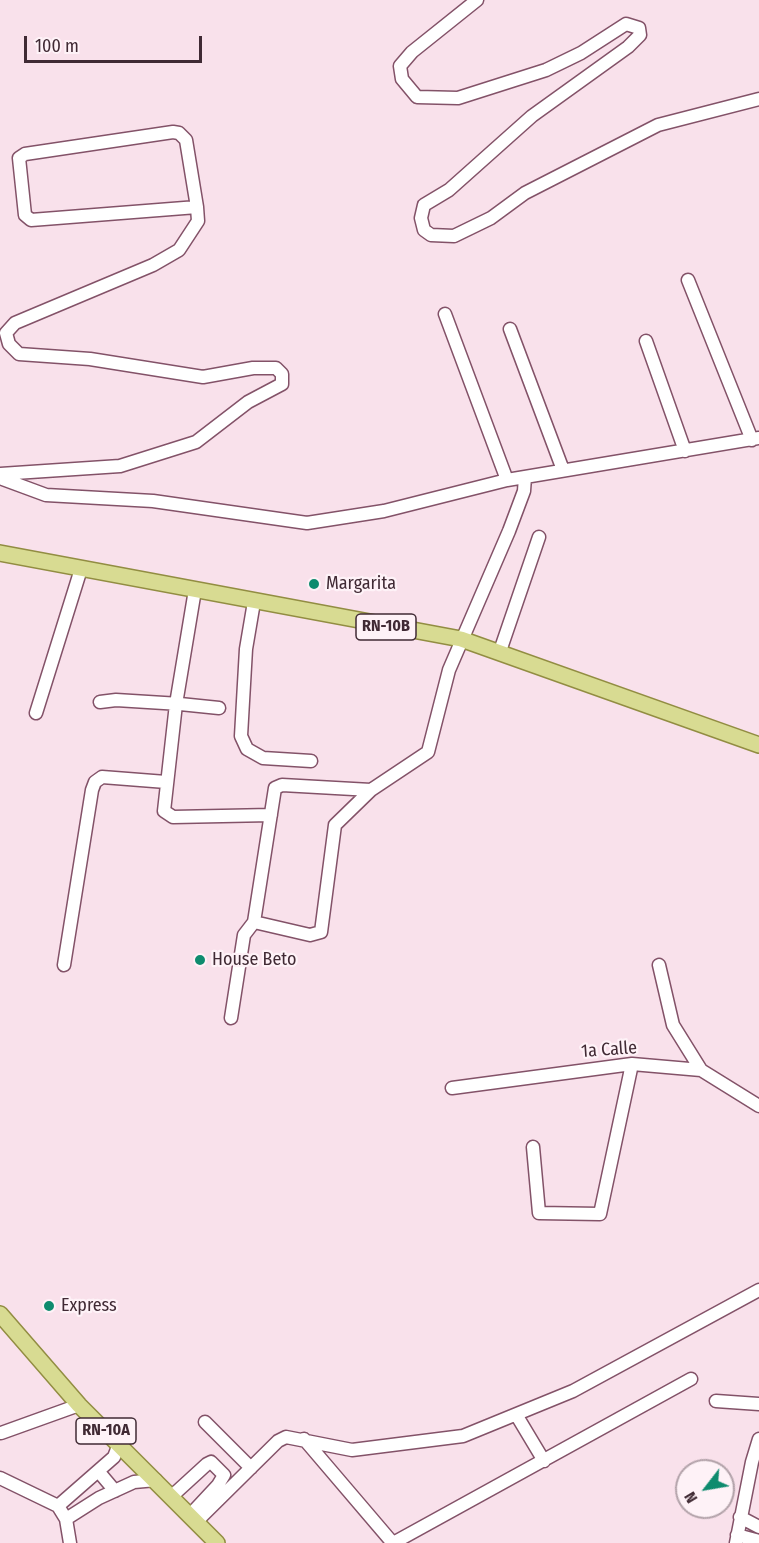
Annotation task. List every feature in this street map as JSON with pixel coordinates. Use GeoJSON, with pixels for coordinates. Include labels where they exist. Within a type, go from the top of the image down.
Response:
{"type":"FeatureCollection","features":[{"type":"Feature","properties":{"kind":"main road","name":"RN-10B"},"geometry":{"type":"LineString","coordinates":[[0,553],[461,639],[759,745]]}},
{"type":"Feature","properties":{"kind":"main road","name":"RN-10A"},"geometry":{"type":"LineString","coordinates":[[0,1314],[79,1405],[217,1543]]}},
{"type":"Feature","properties":{"kind":"street"},"geometry":{"type":"LineString","coordinates":[[477,0],[412,52],[400,66],[402,79],[417,97],[458,98],[546,70],[581,53],[626,24],[639,28],[640,35],[628,47],[532,116],[449,189],[424,205],[421,218],[424,231],[431,235],[454,236],[490,218],[525,193],[658,125],[759,99]]}},
{"type":"Feature","properties":{"kind":"street"},"geometry":{"type":"LineString","coordinates":[[0,476],[120,466],[196,442],[248,402],[282,384],[282,375],[276,368],[253,368],[203,377],[90,359],[19,354],[9,344],[6,333],[15,323],[153,265],[180,250],[195,229],[198,207],[186,140],[179,133],[173,132],[25,154],[19,158],[25,215],[31,220],[198,207]]}},
{"type":"Feature","properties":{"kind":"street"},"geometry":{"type":"LineString","coordinates":[[0,476],[46,495],[153,501],[307,523],[384,511],[507,480],[755,439],[688,280]]}},
{"type":"Feature","properties":{"kind":"street"},"geometry":{"type":"LineString","coordinates":[[446,314],[507,480]]}},
{"type":"Feature","properties":{"kind":"street"},"geometry":{"type":"LineString","coordinates":[[510,328],[563,470]]}},
{"type":"Feature","properties":{"kind":"street"},"geometry":{"type":"LineString","coordinates":[[646,341],[685,451]]}},
{"type":"Feature","properties":{"kind":"street"},"geometry":{"type":"LineString","coordinates":[[254,922],[310,935],[321,932],[335,825],[371,790],[428,752],[449,670],[517,511],[524,491],[525,477]]}},
{"type":"Feature","properties":{"kind":"street"},"geometry":{"type":"LineString","coordinates":[[500,651],[540,537]]}},
{"type":"Feature","properties":{"kind":"street"},"geometry":{"type":"LineString","coordinates":[[36,713],[81,569]]}},
{"type":"Feature","properties":{"kind":"street"},"geometry":{"type":"LineString","coordinates":[[195,590],[176,704],[164,811],[173,818],[271,814]]}},
{"type":"Feature","properties":{"kind":"street"},"geometry":{"type":"LineString","coordinates":[[254,602],[246,649],[242,736],[247,749],[263,758],[311,761]]}},
{"type":"Feature","properties":{"kind":"street"},"geometry":{"type":"LineString","coordinates":[[100,702],[116,700],[219,708]]}},
{"type":"Feature","properties":{"kind":"street"},"geometry":{"type":"LineString","coordinates":[[64,965],[95,782],[102,777],[166,782]]}},
{"type":"Feature","properties":{"kind":"street"},"geometry":{"type":"LineString","coordinates":[[231,1018],[244,935],[254,922],[275,788],[282,785],[371,790]]}},
{"type":"Feature","properties":{"kind":"street"},"geometry":{"type":"LineString","coordinates":[[659,965],[673,1025],[701,1070]]}},
{"type":"Feature","properties":{"kind":"street"},"geometry":{"type":"LineString","coordinates":[[533,1147],[539,1213],[600,1215],[632,1064]]}},
{"type":"Feature","properties":{"kind":"street","name":"1a Calle"},"geometry":{"type":"LineString","coordinates":[[452,1088],[632,1064],[701,1070],[759,1106]]}},
{"type":"Feature","properties":{"kind":"street"},"geometry":{"type":"LineString","coordinates":[[193,1518],[278,1440],[286,1437],[304,1439],[352,1450],[463,1436],[518,1416],[573,1391],[759,1290]]}},
{"type":"Feature","properties":{"kind":"street"},"geometry":{"type":"LineString","coordinates":[[304,1439],[391,1541],[395,1542],[691,1379]]}},
{"type":"Feature","properties":{"kind":"street"},"geometry":{"type":"LineString","coordinates":[[716,1401],[759,1404]]}},
{"type":"Feature","properties":{"kind":"street"},"geometry":{"type":"LineString","coordinates":[[1,1433],[79,1405]]}},
{"type":"Feature","properties":{"kind":"street"},"geometry":{"type":"LineString","coordinates":[[518,1416],[544,1461]]}},
{"type":"Feature","properties":{"kind":"street"},"geometry":{"type":"LineString","coordinates":[[205,1422],[250,1468]]}},
{"type":"Feature","properties":{"kind":"street"},"geometry":{"type":"LineString","coordinates":[[759,1439],[737,1539],[759,1541]]}},
{"type":"Feature","properties":{"kind":"street"},"geometry":{"type":"LineString","coordinates":[[58,1506],[114,1458],[119,1444]]}},
{"type":"Feature","properties":{"kind":"street"},"geometry":{"type":"LineString","coordinates":[[172,1496],[211,1462],[224,1475],[193,1518]]}},
{"type":"Feature","properties":{"kind":"street"},"geometry":{"type":"LineString","coordinates":[[99,1472],[115,1491]]}},
{"type":"Feature","properties":{"kind":"street"},"geometry":{"type":"LineString","coordinates":[[1,1479],[58,1506],[66,1519],[66,1542]]}},
{"type":"Feature","properties":{"kind":"street"},"geometry":{"type":"LineString","coordinates":[[66,1519],[134,1482],[156,1480]]}},
{"type":"Feature","properties":{"kind":"street"},"geometry":{"type":"LineString","coordinates":[[740,1517],[759,1527]]}},
{"type":"Feature","properties":{"kind":"place","name":"Margarita"},"geometry":{"type":"Point","coordinates":[314,584]}},
{"type":"Feature","properties":{"kind":"place","name":"House Beto"},"geometry":{"type":"Point","coordinates":[200,960]}},
{"type":"Feature","properties":{"kind":"place","name":"Express"},"geometry":{"type":"Point","coordinates":[49,1306]}}]}
